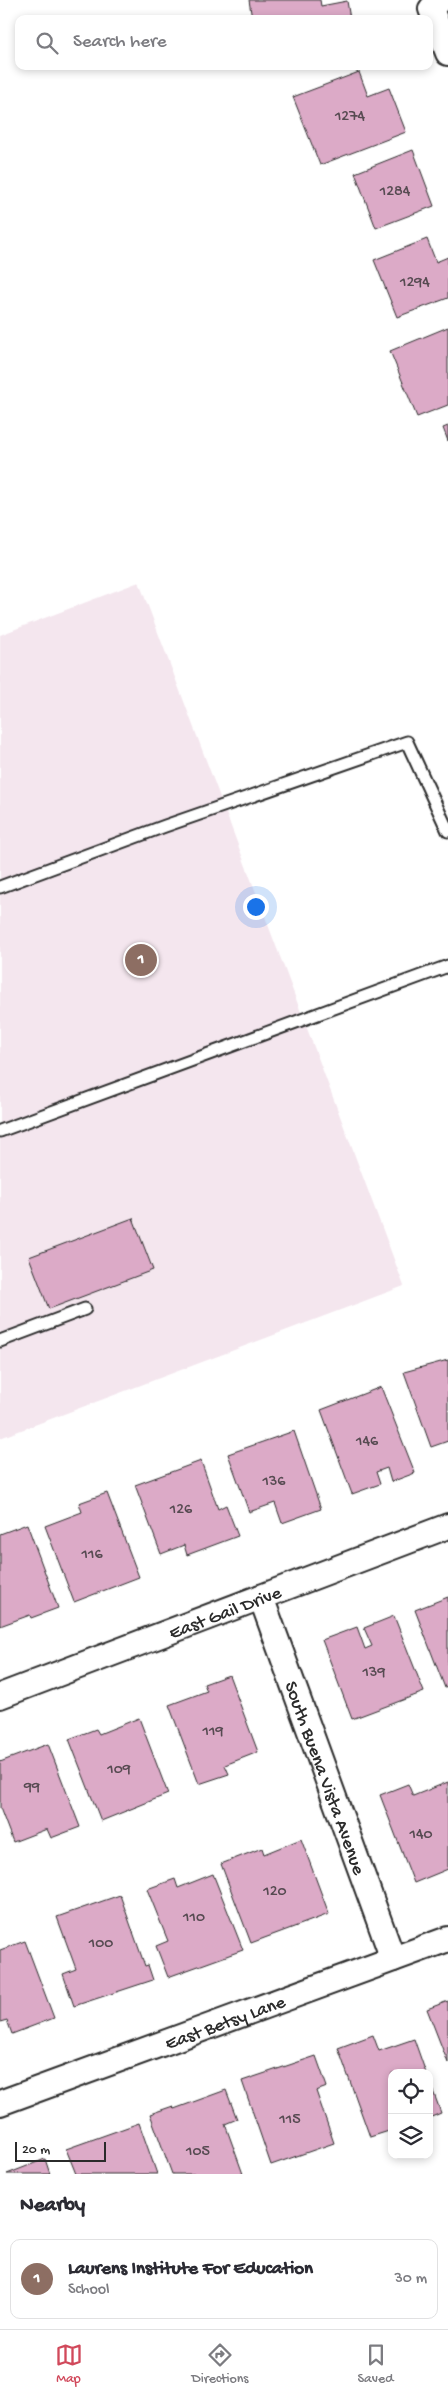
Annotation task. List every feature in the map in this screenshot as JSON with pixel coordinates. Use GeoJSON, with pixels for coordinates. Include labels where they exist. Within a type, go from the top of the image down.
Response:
{"type":"FeatureCollection","features":[{"type":"Feature","properties":{"kind":"street"},"geometry":{"type":"LineString","coordinates":[[439,0],[431,9],[448,53]]}},
{"type":"Feature","properties":{"kind":"street","name":"East Gail Drive"},"geometry":{"type":"LineString","coordinates":[[0,1696],[448,1526]]}},
{"type":"Feature","properties":{"kind":"street","name":"South Buena Vista Avenue"},"geometry":{"type":"LineString","coordinates":[[261,1597],[393,1959]]}},
{"type":"Feature","properties":{"kind":"street","name":"East Betsy Lane"},"geometry":{"type":"LineString","coordinates":[[0,2103],[448,1938]]}},
{"type":"Feature","properties":{"kind":"lane"},"geometry":{"type":"LineString","coordinates":[[0,887],[165,826],[407,742],[448,831]]}},
{"type":"Feature","properties":{"kind":"lane"},"geometry":{"type":"LineString","coordinates":[[0,1131],[448,966]]}},
{"type":"Feature","properties":{"kind":"lane"},"geometry":{"type":"LineString","coordinates":[[0,1341],[85,1309]]}},
{"type":"Feature","properties":{"kind":"shaded area"},"geometry":{"type":"Polygon","coordinates":[[[139,582],[404,1286],[0,1438],[0,635],[139,582]]]}},
{"type":"Feature","properties":{"kind":"building"},"geometry":{"type":"Polygon","coordinates":[[[249,0],[320,0],[321,6],[347,1],[349,15],[251,15],[249,0]]]}},
{"type":"Feature","properties":{"kind":"building"},"geometry":{"type":"Polygon","coordinates":[[[359,72],[368,96],[389,88],[406,132],[320,165],[293,97],[359,72]]]}},
{"type":"Feature","properties":{"kind":"building"},"geometry":{"type":"Polygon","coordinates":[[[413,150],[434,206],[376,228],[355,173],[413,150]]]}},
{"type":"Feature","properties":{"kind":"building"},"geometry":{"type":"Polygon","coordinates":[[[427,239],[436,262],[448,257],[448,298],[397,317],[374,260],[427,239]]]}},
{"type":"Feature","properties":{"kind":"building"},"geometry":{"type":"Polygon","coordinates":[[[448,327],[448,405],[417,417],[390,351],[448,327]]]}},
{"type":"Feature","properties":{"kind":"building"},"geometry":{"type":"Polygon","coordinates":[[[448,426],[448,441],[443,428],[448,426]]]}},
{"type":"Feature","properties":{"kind":"building"},"geometry":{"type":"Polygon","coordinates":[[[133,1218],[153,1270],[49,1309],[29,1257],[133,1218]]]}},
{"type":"Feature","properties":{"kind":"building"},"geometry":{"type":"Polygon","coordinates":[[[448,1360],[448,1441],[431,1447],[404,1372],[448,1360]]]}},
{"type":"Feature","properties":{"kind":"building"},"geometry":{"type":"Polygon","coordinates":[[[381,1387],[415,1473],[391,1482],[387,1468],[376,1472],[380,1484],[352,1494],[321,1410],[381,1387]]]}},
{"type":"Feature","properties":{"kind":"building"},"geometry":{"type":"Polygon","coordinates":[[[294,1431],[321,1509],[282,1523],[275,1503],[249,1512],[228,1454],[294,1431]]]}},
{"type":"Feature","properties":{"kind":"building"},"geometry":{"type":"Polygon","coordinates":[[[201,1461],[218,1509],[226,1505],[238,1536],[187,1555],[184,1545],[161,1554],[135,1485],[201,1461]]]}},
{"type":"Feature","properties":{"kind":"building"},"geometry":{"type":"Polygon","coordinates":[[[107,1493],[139,1577],[74,1602],[45,1526],[82,1512],[79,1503],[107,1493]]]}},
{"type":"Feature","properties":{"kind":"building"},"geometry":{"type":"Polygon","coordinates":[[[27,1524],[58,1608],[31,1618],[30,1615],[0,1626],[0,1534],[27,1524]]]}},
{"type":"Feature","properties":{"kind":"building"},"geometry":{"type":"Polygon","coordinates":[[[448,1597],[448,1687],[445,1688],[415,1610],[448,1597]]]}},
{"type":"Feature","properties":{"kind":"building"},"geometry":{"type":"Polygon","coordinates":[[[394,1616],[424,1692],[352,1719],[322,1640],[357,1627],[365,1649],[372,1646],[364,1628],[394,1616]]]}},
{"type":"Feature","properties":{"kind":"building"},"geometry":{"type":"Polygon","coordinates":[[[229,1675],[258,1752],[225,1765],[229,1774],[199,1784],[169,1705],[207,1691],[204,1684],[229,1675]]]}},
{"type":"Feature","properties":{"kind":"building"},"geometry":{"type":"Polygon","coordinates":[[[139,1718],[168,1794],[101,1821],[69,1739],[96,1729],[99,1734],[139,1718]]]}},
{"type":"Feature","properties":{"kind":"building"},"geometry":{"type":"Polygon","coordinates":[[[48,1744],[80,1827],[51,1838],[47,1829],[13,1842],[0,1808],[0,1762],[48,1744]]]}},
{"type":"Feature","properties":{"kind":"building"},"geometry":{"type":"Polygon","coordinates":[[[448,1782],[448,1869],[414,1883],[380,1795],[408,1784],[413,1796],[448,1782]]]}},
{"type":"Feature","properties":{"kind":"building"},"geometry":{"type":"Polygon","coordinates":[[[301,1839],[329,1914],[251,1943],[221,1864],[262,1848],[264,1854],[301,1839]]]}},
{"type":"Feature","properties":{"kind":"building"},"geometry":{"type":"Polygon","coordinates":[[[213,1874],[243,1950],[168,1977],[156,1946],[168,1941],[147,1889],[175,1879],[178,1888],[213,1874]]]}},
{"type":"Feature","properties":{"kind":"building"},"geometry":{"type":"Polygon","coordinates":[[[120,1895],[145,1966],[148,1965],[153,1980],[74,2006],[63,1974],[76,1969],[57,1917],[120,1895]]]}},
{"type":"Feature","properties":{"kind":"building"},"geometry":{"type":"Polygon","coordinates":[[[25,1941],[54,2018],[12,2034],[7,2020],[0,2022],[0,1950],[25,1941]]]}},
{"type":"Feature","properties":{"kind":"building"},"geometry":{"type":"Polygon","coordinates":[[[448,2001],[448,2063],[427,2009],[448,2001]]]}},
{"type":"Feature","properties":{"kind":"building"},"geometry":{"type":"Polygon","coordinates":[[[373,2035],[379,2051],[414,2039],[425,2069],[388,2069],[388,2131],[370,2137],[338,2048],[373,2035]]]}},
{"type":"Feature","properties":{"kind":"building"},"geometry":{"type":"Polygon","coordinates":[[[316,2056],[327,2087],[316,2091],[334,2143],[271,2165],[242,2081],[316,2056]]]}},
{"type":"Feature","properties":{"kind":"building"},"geometry":{"type":"Polygon","coordinates":[[[226,2090],[237,2119],[225,2124],[243,2174],[172,2174],[150,2114],[173,2106],[174,2109],[226,2090]]]}},
{"type":"Feature","properties":{"kind":"building"},"geometry":{"type":"Polygon","coordinates":[[[433,2091],[441,2113],[433,2116],[433,2091]]]}},
{"type":"Feature","properties":{"kind":"building"},"geometry":{"type":"Polygon","coordinates":[[[139,2123],[157,2174],[76,2174],[66,2149],[139,2123]]]}},
{"type":"Feature","properties":{"kind":"building"},"geometry":{"type":"Polygon","coordinates":[[[45,2159],[50,2174],[7,2174],[45,2159]]]}},
{"type":"Feature","properties":{"kind":"place","name":"Laurens Institute For Education"},"geometry":{"type":"Point","coordinates":[141,960]}}]}
